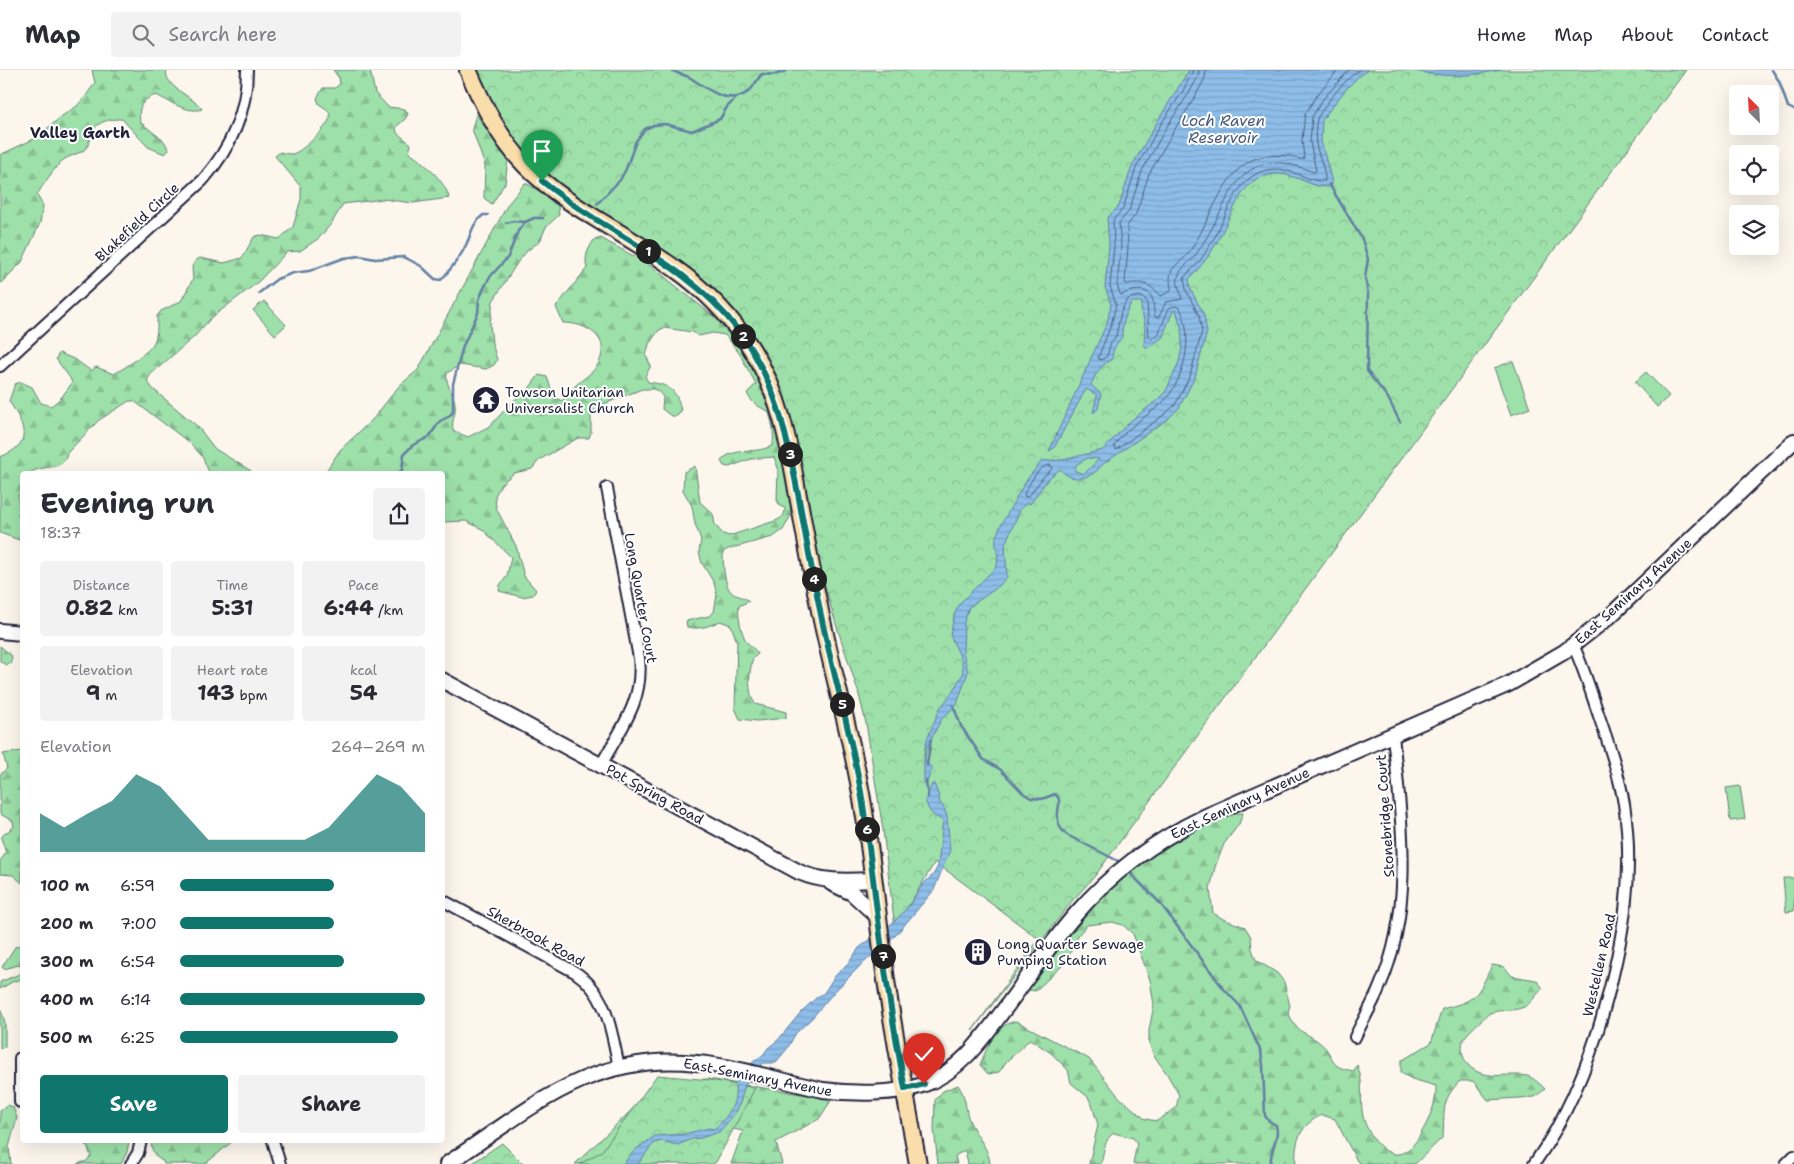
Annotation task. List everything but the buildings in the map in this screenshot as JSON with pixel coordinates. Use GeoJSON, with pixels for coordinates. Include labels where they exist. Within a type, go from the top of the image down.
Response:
{"type":"FeatureCollection","features":[{"type":"Feature","properties":{"kind":"main road"},"geometry":{"type":"LineString","coordinates":[[468,70],[496,128],[510,148],[564,200],[667,263],[696,286],[733,323],[753,350],[778,403],[787,438],[819,606],[856,765],[874,880],[882,953],[918,1164]]}},
{"type":"Feature","properties":{"kind":"street","name":"Blakefield Circle"},"geometry":{"type":"LineString","coordinates":[[0,366],[203,180],[216,165],[230,144],[239,121],[245,98],[248,70]]}},
{"type":"Feature","properties":{"kind":"street","name":"East Seminary Avenue"},"geometry":{"type":"LineString","coordinates":[[448,1164],[564,1087],[596,1073],[647,1062],[674,1061],[700,1063],[823,1090],[842,1092],[905,1089],[931,1081],[952,1069],[968,1056],[1074,916],[1124,867],[1157,842],[1204,817],[1509,684],[1573,646],[1609,617],[1794,441]]}},
{"type":"Feature","properties":{"kind":"street","name":"Long Quarter Court"},"geometry":{"type":"LineString","coordinates":[[601,765],[635,701],[639,689],[640,676],[640,658],[607,488]]}},
{"type":"Feature","properties":{"kind":"street"},"geometry":{"type":"LineString","coordinates":[[0,632],[20,633]]}},
{"type":"Feature","properties":{"kind":"street","name":"Westellen Road"},"geometry":{"type":"LineString","coordinates":[[1534,1164],[1570,1104],[1593,1046],[1619,952],[1627,894],[1626,826],[1620,787],[1604,730],[1573,646]]}},
{"type":"Feature","properties":{"kind":"street","name":"Pot Spring Road"},"geometry":{"type":"LineString","coordinates":[[445,682],[812,878],[826,880],[874,880]]}},
{"type":"Feature","properties":{"kind":"street","name":"Stonebridge Court"},"geometry":{"type":"LineString","coordinates":[[1355,1037],[1381,986],[1398,925],[1402,894],[1404,856],[1393,735]]}},
{"type":"Feature","properties":{"kind":"street"},"geometry":{"type":"LineString","coordinates":[[826,880],[852,893],[879,924]]}},
{"type":"Feature","properties":{"kind":"street","name":"Sherbrook Road"},"geometry":{"type":"LineString","coordinates":[[445,902],[570,970],[587,982],[598,995],[604,1007],[619,1067]]}},
{"type":"Feature","properties":{"kind":"street"},"geometry":{"type":"LineString","coordinates":[[20,1058],[20,1102]]}},
{"type":"Feature","properties":{"kind":"street"},"geometry":{"type":"LineString","coordinates":[[131,1164],[138,1153],[140,1143]]}},
{"type":"Feature","properties":{"kind":"street"},"geometry":{"type":"LineString","coordinates":[[273,1143],[280,1164]]}},
{"type":"Feature","properties":{"kind":"street"},"geometry":{"type":"LineString","coordinates":[[1786,1164],[1794,1156]]}},
{"type":"Feature","properties":{"kind":"green space"},"geometry":{"type":"Polygon","coordinates":[[[92,70],[167,70],[169,81],[202,109],[191,110],[156,95],[144,102],[140,108],[140,122],[164,141],[169,150],[165,154],[148,147],[122,119],[108,120],[99,124],[93,131],[86,148],[63,160],[39,191],[37,195],[43,206],[40,223],[22,262],[0,284],[0,155],[36,138],[77,106],[95,83],[92,70]]]}},
{"type":"Feature","properties":{"kind":"green space"},"geometry":{"type":"Polygon","coordinates":[[[333,70],[370,70],[375,93],[388,107],[405,109],[408,114],[396,127],[397,133],[411,144],[409,153],[433,172],[443,185],[449,198],[413,203],[383,199],[343,204],[331,224],[319,238],[300,251],[287,252],[258,282],[211,318],[195,336],[150,375],[147,381],[153,389],[198,427],[215,449],[251,471],[209,471],[202,456],[190,443],[134,401],[129,401],[99,420],[67,453],[62,463],[57,466],[34,471],[20,471],[20,490],[18,495],[20,540],[0,533],[0,457],[18,446],[23,434],[19,418],[9,401],[15,384],[21,382],[32,387],[41,403],[51,406],[61,398],[72,383],[56,359],[59,353],[76,360],[91,371],[96,367],[114,374],[141,356],[153,344],[156,334],[157,316],[161,311],[181,301],[193,279],[192,267],[195,261],[200,258],[224,263],[242,258],[254,237],[260,235],[279,239],[293,227],[301,199],[301,187],[275,156],[280,152],[292,154],[302,149],[326,125],[330,115],[326,108],[319,104],[317,98],[323,88],[335,88],[340,84],[339,78],[333,70]]]}},
{"type":"Feature","properties":{"kind":"green space"},"geometry":{"type":"Polygon","coordinates":[[[474,70],[1686,70],[1094,877],[1072,901],[972,1031],[1039,939],[935,862],[895,928],[883,830],[866,723],[810,533],[784,402],[678,263],[660,247],[599,211],[560,184],[532,159],[501,125],[474,70]]]}},
{"type":"Feature","properties":{"kind":"green space"},"geometry":{"type":"Polygon","coordinates":[[[476,114],[508,160],[505,183],[492,204],[484,198],[485,166],[472,129],[476,114]]]}},
{"type":"Feature","properties":{"kind":"green space"},"geometry":{"type":"Polygon","coordinates":[[[525,183],[558,206],[559,215],[546,227],[540,241],[519,260],[493,301],[490,324],[492,343],[497,360],[494,365],[486,369],[460,365],[447,373],[447,381],[455,406],[453,431],[468,437],[490,426],[513,401],[528,390],[539,375],[547,377],[554,397],[562,401],[599,363],[602,351],[600,340],[592,331],[584,327],[563,323],[556,307],[587,268],[587,253],[594,240],[601,238],[650,265],[717,319],[747,357],[762,384],[779,437],[790,491],[791,515],[783,530],[773,537],[723,552],[724,573],[729,589],[731,592],[749,601],[739,606],[739,614],[745,639],[758,654],[753,658],[750,669],[752,699],[755,704],[786,712],[786,718],[757,721],[740,719],[735,708],[737,642],[731,625],[720,621],[704,627],[692,628],[687,627],[686,621],[709,616],[714,612],[717,595],[714,583],[702,563],[699,552],[701,540],[695,524],[692,506],[683,490],[684,472],[695,466],[700,502],[713,514],[715,525],[723,534],[729,536],[775,521],[783,516],[785,511],[785,508],[780,506],[777,500],[778,468],[774,457],[751,459],[729,467],[724,466],[721,461],[726,456],[732,454],[760,450],[773,445],[772,424],[768,411],[753,402],[747,393],[756,384],[739,353],[725,335],[713,333],[698,336],[693,332],[664,328],[659,330],[649,344],[646,356],[651,366],[645,376],[648,382],[666,386],[674,393],[681,411],[677,416],[671,416],[662,409],[663,397],[659,392],[654,389],[642,389],[599,406],[591,415],[589,438],[578,438],[539,460],[532,469],[514,473],[501,484],[495,496],[496,508],[516,546],[524,576],[536,590],[533,595],[522,597],[499,591],[500,585],[507,576],[511,557],[482,529],[466,521],[445,522],[445,471],[326,471],[340,450],[373,419],[399,386],[418,370],[508,204],[525,183]]]}},
{"type":"Feature","properties":{"kind":"green space"},"geometry":{"type":"Polygon","coordinates":[[[264,301],[286,325],[275,335],[253,310],[264,301]]]}},
{"type":"Feature","properties":{"kind":"green space"},"geometry":{"type":"Polygon","coordinates":[[[1513,361],[1530,408],[1511,415],[1494,368],[1513,361]]]}},
{"type":"Feature","properties":{"kind":"green space"},"geometry":{"type":"Polygon","coordinates":[[[1646,372],[1669,396],[1657,407],[1635,382],[1646,372]]]}},
{"type":"Feature","properties":{"kind":"green space"},"geometry":{"type":"Polygon","coordinates":[[[0,646],[12,656],[11,662],[6,665],[0,661],[0,646]]]}},
{"type":"Feature","properties":{"kind":"green space"},"geometry":{"type":"Polygon","coordinates":[[[20,751],[20,881],[13,875],[0,874],[0,861],[6,853],[1,838],[14,827],[13,821],[0,814],[0,775],[7,768],[3,754],[20,751]]]}},
{"type":"Feature","properties":{"kind":"green space"},"geometry":{"type":"Polygon","coordinates":[[[1740,786],[1745,819],[1730,821],[1726,788],[1740,786]]]}},
{"type":"Feature","properties":{"kind":"green space"},"geometry":{"type":"Polygon","coordinates":[[[1232,813],[1243,813],[1239,824],[1224,844],[1215,867],[1210,889],[1213,913],[1245,927],[1251,937],[1252,949],[1256,960],[1277,973],[1284,982],[1290,1006],[1288,1011],[1294,1025],[1320,1043],[1339,1067],[1354,1071],[1357,1065],[1361,1082],[1361,1104],[1365,1123],[1372,1137],[1383,1149],[1398,1154],[1410,1148],[1417,1140],[1431,1114],[1435,1100],[1436,1086],[1412,1079],[1401,1073],[1401,1061],[1431,1043],[1442,1009],[1462,1003],[1474,996],[1479,991],[1492,965],[1504,967],[1512,976],[1536,980],[1543,988],[1524,1007],[1490,1013],[1463,1040],[1462,1050],[1464,1059],[1468,1065],[1481,1073],[1527,1076],[1545,1089],[1535,1097],[1488,1100],[1473,1081],[1460,1081],[1446,1101],[1443,1137],[1415,1164],[1361,1164],[1357,1161],[1335,1119],[1322,1115],[1309,1123],[1300,1134],[1296,1148],[1296,1164],[1133,1164],[1137,1143],[1133,1138],[1114,1133],[1106,1142],[1101,1164],[1089,1164],[1098,1125],[1092,1105],[1088,1097],[1071,1083],[1068,1070],[1051,1053],[1030,1039],[1006,1062],[999,1072],[988,1074],[980,1065],[982,1060],[990,1043],[1001,1028],[1016,1021],[1089,1059],[1119,1097],[1145,1119],[1157,1121],[1176,1108],[1179,1095],[1153,1054],[1149,1043],[1149,1030],[1154,1005],[1150,980],[1133,934],[1123,925],[1112,922],[1087,925],[1079,934],[1062,966],[1035,991],[1023,989],[1084,911],[1128,870],[1167,844],[1232,813]]]}},
{"type":"Feature","properties":{"kind":"green space"},"geometry":{"type":"Polygon","coordinates":[[[1783,878],[1794,878],[1794,911],[1786,912],[1783,878]]]}},
{"type":"Feature","properties":{"kind":"green space"},"geometry":{"type":"Polygon","coordinates":[[[20,945],[20,965],[4,969],[2,967],[15,947],[20,945]]]}},
{"type":"Feature","properties":{"kind":"green space"},"geometry":{"type":"Polygon","coordinates":[[[20,974],[20,980],[0,989],[0,982],[20,974]]]}},
{"type":"Feature","properties":{"kind":"green space"},"geometry":{"type":"Polygon","coordinates":[[[0,1008],[5,1022],[5,1046],[0,1049],[0,1008]]]}},
{"type":"Feature","properties":{"kind":"green space"},"geometry":{"type":"Polygon","coordinates":[[[657,1075],[710,1080],[755,1088],[716,1162],[713,1164],[580,1164],[602,1151],[657,1075]]]}},
{"type":"Feature","properties":{"kind":"green space"},"geometry":{"type":"Polygon","coordinates":[[[708,1079],[832,1099],[819,1119],[776,1142],[782,1164],[731,1164],[743,1131],[718,1126],[666,1164],[575,1164],[661,1082],[708,1079]]]}},
{"type":"Feature","properties":{"kind":"green space"},"geometry":{"type":"Polygon","coordinates":[[[958,1085],[963,1095],[970,1122],[985,1147],[990,1164],[968,1164],[965,1150],[955,1156],[957,1164],[938,1164],[934,1129],[935,1100],[943,1091],[958,1085]]]}},
{"type":"Feature","properties":{"kind":"green space"},"geometry":{"type":"Polygon","coordinates":[[[8,1105],[13,1107],[17,1118],[9,1147],[11,1164],[0,1164],[0,1111],[8,1105]]]}},
{"type":"Feature","properties":{"kind":"green space"},"geometry":{"type":"Polygon","coordinates":[[[86,1143],[129,1143],[127,1152],[121,1164],[77,1164],[87,1161],[91,1156],[86,1143]]]}},
{"type":"Feature","properties":{"kind":"green space"},"geometry":{"type":"Polygon","coordinates":[[[151,1143],[231,1143],[205,1164],[164,1164],[152,1148],[151,1143]]]}},
{"type":"Feature","properties":{"kind":"green space"},"geometry":{"type":"Polygon","coordinates":[[[502,1143],[523,1164],[471,1164],[502,1143]]]}},
{"type":"Feature","properties":{"kind":"water","name":"Loch Raven Reservoir"},"geometry":{"type":"Polygon","coordinates":[[[1189,70],[1368,70],[1346,89],[1322,120],[1321,141],[1332,182],[1330,186],[1321,187],[1281,174],[1256,179],[1236,203],[1212,251],[1189,279],[1190,288],[1204,315],[1207,332],[1195,377],[1179,408],[1168,419],[1088,476],[1082,478],[1070,477],[1060,469],[1048,479],[1030,504],[1028,502],[1021,508],[1005,544],[1007,577],[998,587],[969,607],[964,622],[963,652],[968,672],[957,704],[941,720],[926,749],[925,761],[932,768],[926,785],[924,782],[924,753],[927,739],[940,708],[963,674],[962,661],[950,635],[955,613],[960,603],[996,567],[998,560],[996,537],[1020,490],[1042,461],[1062,460],[1103,450],[1128,423],[1166,391],[1179,362],[1182,347],[1181,326],[1176,311],[1173,311],[1162,338],[1147,348],[1144,345],[1145,326],[1141,307],[1142,302],[1132,302],[1122,329],[1122,337],[1115,347],[1112,359],[1099,370],[1091,385],[1101,394],[1098,409],[1093,413],[1097,395],[1086,389],[1054,448],[1049,451],[1107,323],[1111,304],[1105,287],[1109,245],[1107,218],[1119,206],[1132,166],[1189,70]],[[1087,458],[1076,465],[1075,471],[1084,474],[1099,459],[1087,458]]]}},
{"type":"Feature","properties":{"kind":"water"},"geometry":{"type":"Polygon","coordinates":[[[1410,70],[1501,70],[1455,76],[1410,70]]]}},
{"type":"Feature","properties":{"kind":"water"},"geometry":{"type":"Polygon","coordinates":[[[934,783],[940,803],[947,816],[950,850],[934,890],[896,935],[860,966],[796,1033],[787,1049],[777,1061],[763,1063],[745,1085],[740,1103],[733,1116],[719,1132],[678,1145],[661,1141],[653,1144],[638,1164],[623,1164],[635,1150],[655,1136],[684,1134],[709,1128],[714,1129],[731,1109],[735,1097],[735,1083],[755,1060],[778,1040],[801,1012],[824,993],[834,977],[850,961],[859,948],[895,921],[908,907],[938,866],[943,820],[931,813],[925,800],[934,783]]]}},
{"type":"Feature","properties":{"kind":"waterway"},"geometry":{"type":"LineString","coordinates":[[671,70],[689,77],[710,91],[732,98],[748,92],[762,74],[782,73],[788,70]]}},
{"type":"Feature","properties":{"kind":"waterway"},"geometry":{"type":"LineString","coordinates":[[1772,70],[1779,81],[1788,107],[1794,110]]}},
{"type":"Feature","properties":{"kind":"waterway"},"geometry":{"type":"LineString","coordinates":[[597,204],[620,180],[636,141],[645,129],[654,125],[665,124],[692,131],[720,119],[727,107],[737,97]]}},
{"type":"Feature","properties":{"kind":"waterway"},"geometry":{"type":"LineString","coordinates":[[1329,184],[1362,239],[1368,259],[1365,278],[1368,293],[1367,371],[1388,398],[1400,422]]}},
{"type":"Feature","properties":{"kind":"waterway"},"geometry":{"type":"LineString","coordinates":[[259,293],[277,279],[293,273],[309,271],[344,258],[360,256],[375,259],[404,257],[421,266],[435,279],[441,280],[461,255],[476,223],[483,215],[488,215]]}},
{"type":"Feature","properties":{"kind":"waterway"},"geometry":{"type":"LineString","coordinates":[[400,471],[404,454],[413,445],[429,437],[440,421],[453,412],[453,384],[463,346],[478,313],[479,300],[489,278],[508,257],[518,231],[525,222],[534,218],[543,218]]}},
{"type":"Feature","properties":{"kind":"waterway"},"geometry":{"type":"LineString","coordinates":[[506,223],[514,221],[524,222]]}},
{"type":"Feature","properties":{"kind":"waterway"},"geometry":{"type":"LineString","coordinates":[[953,705],[961,726],[983,759],[1001,770],[1023,793],[1031,798],[1042,799],[1055,794],[1059,802],[1058,823],[1061,829],[1067,835],[1122,863]]}},
{"type":"Feature","properties":{"kind":"waterway"},"geometry":{"type":"LineString","coordinates":[[927,765],[931,739]]}},
{"type":"Feature","properties":{"kind":"waterway"},"geometry":{"type":"LineString","coordinates":[[926,781],[928,797]]}},
{"type":"Feature","properties":{"kind":"waterway"},"geometry":{"type":"LineString","coordinates":[[1127,870],[1160,903],[1223,988],[1240,1006],[1261,1052],[1265,1116],[1276,1125],[1277,1130],[1271,1164]]}},
{"type":"Feature","properties":{"kind":"place","name":"Towson Unitarian Universalist Church"},"geometry":{"type":"Point","coordinates":[486,400]}},
{"type":"Feature","properties":{"kind":"place","name":"Long Quarter Sewage Pumping Station"},"geometry":{"type":"Point","coordinates":[978,952]}},
{"type":"Feature","properties":{"kind":"district","name":"Valley Garth"},"geometry":{"type":"Point","coordinates":[80,133]}},
{"type":"Feature","properties":{"kind":"route"},"geometry":{"type":"LineString","coordinates":[[542,181],[564,200],[674,268],[717,305],[753,350],[773,391],[787,438],[819,606],[861,790],[886,981],[905,1089],[924,1084]]}}]}
